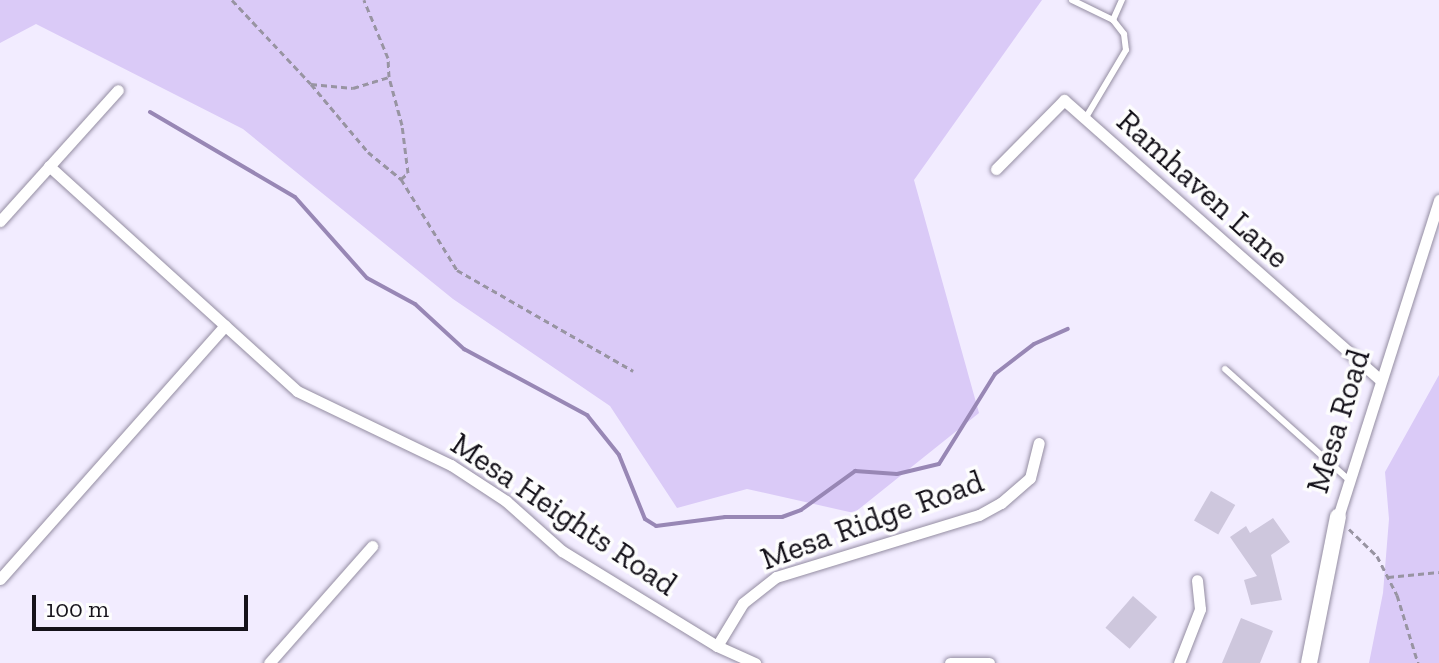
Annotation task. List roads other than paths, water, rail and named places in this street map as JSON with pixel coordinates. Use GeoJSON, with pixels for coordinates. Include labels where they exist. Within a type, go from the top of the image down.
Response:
{"type":"FeatureCollection","features":[{"type":"Feature","properties":{"kind":"street"},"geometry":{"type":"LineString","coordinates":[[0,221],[118,90]]}},
{"type":"Feature","properties":{"kind":"street","name":"Ramhaven Lane"},"geometry":{"type":"LineString","coordinates":[[996,169],[1064,100],[1380,380]]}},
{"type":"Feature","properties":{"kind":"street","name":"Mesa Heights Road"},"geometry":{"type":"LineString","coordinates":[[49,166],[312,401],[451,465],[506,501],[562,551],[717,646],[755,663]]}},
{"type":"Feature","properties":{"kind":"street","name":"Mesa Road"},"geometry":{"type":"LineString","coordinates":[[1309,663],[1338,517],[1439,200]]}},
{"type":"Feature","properties":{"kind":"street"},"geometry":{"type":"LineString","coordinates":[[0,579],[225,326]]}},
{"type":"Feature","properties":{"kind":"street","name":"Mesa Ridge Road"},"geometry":{"type":"LineString","coordinates":[[717,646],[743,603],[776,577],[979,515],[1001,503],[1030,478],[1039,443]]}},
{"type":"Feature","properties":{"kind":"street"},"geometry":{"type":"LineString","coordinates":[[269,663],[372,546]]}},
{"type":"Feature","properties":{"kind":"street"},"geometry":{"type":"LineString","coordinates":[[1179,663],[1200,609],[1197,580]]}},
{"type":"Feature","properties":{"kind":"street"},"geometry":{"type":"LineString","coordinates":[[950,663],[989,663]]}},
{"type":"Feature","properties":{"kind":"lane"},"geometry":{"type":"LineString","coordinates":[[1072,0],[1113,20],[1124,34],[1126,50],[1085,119]]}},
{"type":"Feature","properties":{"kind":"lane"},"geometry":{"type":"LineString","coordinates":[[1113,20],[1122,0]]}},
{"type":"Feature","properties":{"kind":"lane"},"geometry":{"type":"LineString","coordinates":[[1225,369],[1349,480]]}},
{"type":"Feature","properties":{"kind":"waterway"},"geometry":{"type":"LineString","coordinates":[[150,112],[295,197],[367,278],[415,304],[464,349],[587,415],[619,455],[645,519],[656,526],[725,517],[782,517],[801,510],[855,471],[897,474],[939,464],[995,374],[1034,344],[1068,329]]}}]}
